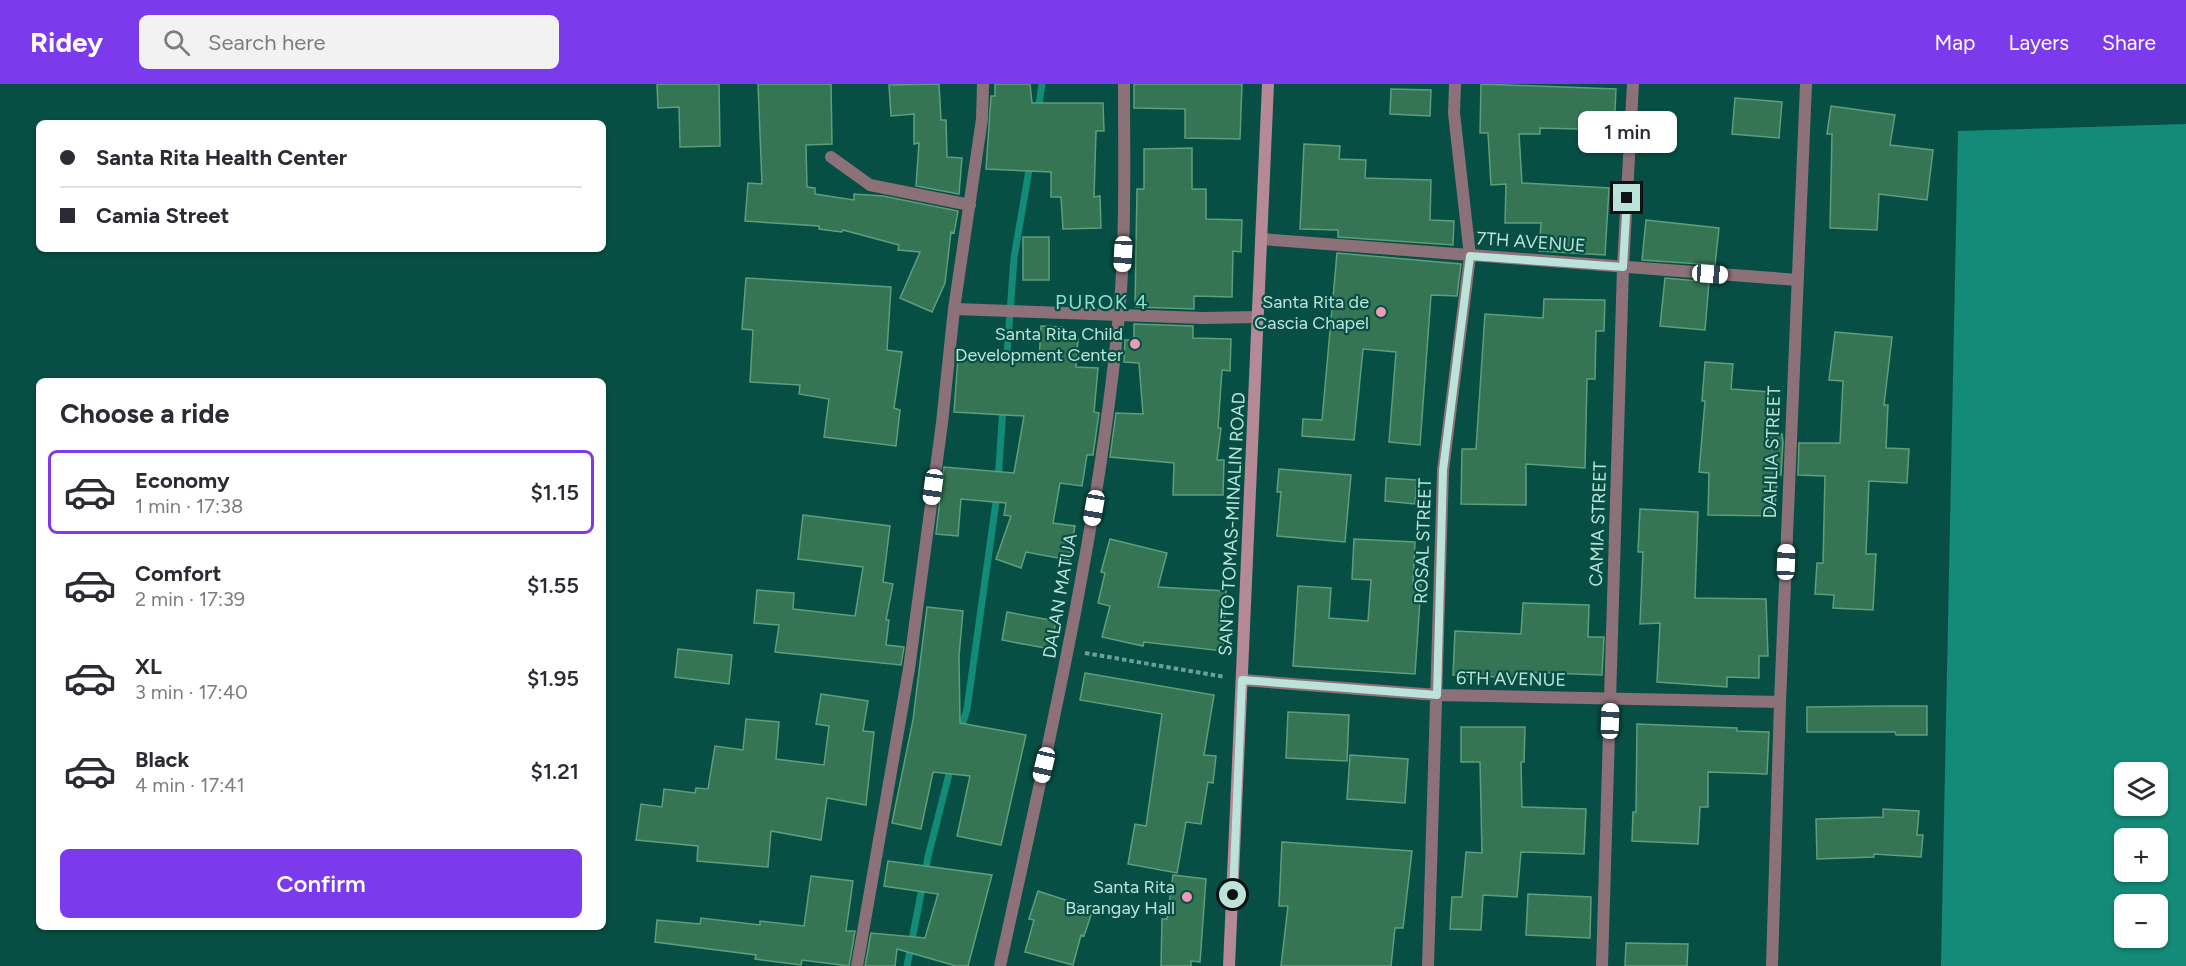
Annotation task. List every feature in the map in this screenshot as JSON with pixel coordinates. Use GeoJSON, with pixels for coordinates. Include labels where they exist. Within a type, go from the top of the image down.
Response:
{"type":"FeatureCollection","features":[{"type":"Feature","properties":{"kind":"main road","name":"SANTO TOMAS-MINALIN ROAD"},"geometry":{"type":"LineString","coordinates":[[1229,966],[1268,84]]}},
{"type":"Feature","properties":{"kind":"street"},"geometry":{"type":"LineString","coordinates":[[857,966],[909,669],[942,423],[954,309],[982,119],[983,84]]}},
{"type":"Feature","properties":{"kind":"street","name":"DALAN MATUA"},"geometry":{"type":"LineString","coordinates":[[1000,966],[1069,651],[1101,469],[1119,316],[1124,233],[1124,84]]}},
{"type":"Feature","properties":{"kind":"street","name":"ROSAL STREET"},"geometry":{"type":"LineString","coordinates":[[1428,966],[1443,470],[1470,256],[1454,113],[1455,84]]}},
{"type":"Feature","properties":{"kind":"street","name":"CAMIA STREET"},"geometry":{"type":"LineString","coordinates":[[1602,966],[1623,267],[1633,84]]}},
{"type":"Feature","properties":{"kind":"street","name":"DAHLIA STREET"},"geometry":{"type":"LineString","coordinates":[[1772,966],[1780,702],[1806,84]]}},
{"type":"Feature","properties":{"kind":"street"},"geometry":{"type":"LineString","coordinates":[[831,157],[870,186],[970,205]]}},
{"type":"Feature","properties":{"kind":"street","name":"7TH AVENUE"},"geometry":{"type":"LineString","coordinates":[[1261,239],[1798,280]]}},
{"type":"Feature","properties":{"kind":"street"},"geometry":{"type":"LineString","coordinates":[[954,309],[987,308],[1119,316],[1258,316]]}},
{"type":"Feature","properties":{"kind":"street","name":"6TH AVENUE"},"geometry":{"type":"LineString","coordinates":[[1242,680],[1437,695],[1780,702]]}},
{"type":"Feature","properties":{"kind":"path"},"geometry":{"type":"LineString","coordinates":[[1069,651],[1242,680]]}},
{"type":"Feature","properties":{"kind":"shaded area"},"geometry":{"type":"Polygon","coordinates":[[[2186,124],[2186,966],[1941,966],[1958,131],[2186,124]]]}},
{"type":"Feature","properties":{"kind":"building"},"geometry":{"type":"Polygon","coordinates":[[[657,84],[719,84],[720,146],[680,147],[679,107],[658,108],[657,84]]]}},
{"type":"Feature","properties":{"kind":"building"},"geometry":{"type":"Polygon","coordinates":[[[758,84],[831,84],[832,144],[806,145],[807,187],[815,188],[815,194],[854,200],[854,194],[883,196],[958,211],[954,233],[951,232],[945,283],[932,312],[900,298],[920,252],[898,250],[899,245],[843,230],[842,232],[819,229],[819,226],[745,221],[748,183],[762,184],[758,84]]]}},
{"type":"Feature","properties":{"kind":"building"},"geometry":{"type":"Polygon","coordinates":[[[939,84],[941,120],[946,120],[947,157],[962,158],[959,194],[916,186],[919,143],[914,144],[914,114],[891,116],[889,85],[939,84]]]}},
{"type":"Feature","properties":{"kind":"building"},"geometry":{"type":"Polygon","coordinates":[[[995,84],[1030,84],[1032,103],[1103,103],[1104,131],[1096,131],[1094,197],[1100,196],[1101,228],[1063,229],[1061,197],[1051,197],[1051,172],[986,169],[991,96],[995,96],[995,84]]]}},
{"type":"Feature","properties":{"kind":"building"},"geometry":{"type":"Polygon","coordinates":[[[1134,84],[1242,84],[1240,139],[1185,138],[1185,109],[1134,108],[1134,84]]]}},
{"type":"Feature","properties":{"kind":"building"},"geometry":{"type":"Polygon","coordinates":[[[1481,84],[1616,89],[1614,130],[1540,128],[1540,134],[1519,134],[1522,183],[1609,188],[1605,255],[1539,251],[1541,223],[1505,223],[1506,184],[1491,185],[1488,133],[1480,133],[1481,84]]]}},
{"type":"Feature","properties":{"kind":"building"},"geometry":{"type":"Polygon","coordinates":[[[1391,89],[1431,90],[1430,116],[1390,114],[1391,89]]]}},
{"type":"Feature","properties":{"kind":"building"},"geometry":{"type":"Polygon","coordinates":[[[1735,98],[1782,102],[1779,138],[1732,134],[1735,98]]]}},
{"type":"Feature","properties":{"kind":"building"},"geometry":{"type":"Polygon","coordinates":[[[1831,106],[1895,115],[1890,145],[1933,150],[1927,200],[1879,194],[1877,230],[1830,228],[1832,134],[1827,134],[1831,106]]]}},
{"type":"Feature","properties":{"kind":"building"},"geometry":{"type":"Polygon","coordinates":[[[1304,144],[1340,146],[1339,159],[1366,160],[1365,178],[1431,180],[1430,220],[1454,221],[1453,245],[1338,237],[1338,230],[1300,229],[1304,144]]]}},
{"type":"Feature","properties":{"kind":"building"},"geometry":{"type":"Polygon","coordinates":[[[1192,148],[1192,189],[1206,189],[1206,219],[1242,220],[1241,252],[1233,251],[1232,297],[1194,296],[1194,309],[1135,307],[1137,189],[1144,189],[1144,149],[1192,148]]]}},
{"type":"Feature","properties":{"kind":"building"},"geometry":{"type":"Polygon","coordinates":[[[1646,220],[1719,228],[1715,265],[1642,260],[1646,220]]]}},
{"type":"Feature","properties":{"kind":"building"},"geometry":{"type":"Polygon","coordinates":[[[1023,237],[1049,237],[1049,280],[1023,280],[1023,237]]]}},
{"type":"Feature","properties":{"kind":"building","name":"Santa Rita de Cascia Chapel"},"geometry":{"type":"Polygon","coordinates":[[[1337,253],[1461,264],[1457,296],[1431,295],[1420,445],[1389,442],[1396,352],[1363,349],[1354,440],[1302,436],[1303,419],[1322,420],[1337,253]]]}},
{"type":"Feature","properties":{"kind":"building"},"geometry":{"type":"Polygon","coordinates":[[[746,278],[891,287],[887,350],[902,352],[894,408],[900,410],[896,446],[824,437],[829,399],[799,394],[800,385],[750,382],[753,330],[742,329],[746,278]]]}},
{"type":"Feature","properties":{"kind":"building"},"geometry":{"type":"Polygon","coordinates":[[[1665,278],[1709,282],[1705,330],[1660,326],[1665,278]]]}},
{"type":"Feature","properties":{"kind":"building"},"geometry":{"type":"Polygon","coordinates":[[[1544,299],[1605,300],[1604,331],[1596,331],[1595,379],[1587,379],[1585,468],[1526,464],[1526,505],[1461,504],[1462,449],[1476,449],[1485,314],[1543,318],[1544,299]]]}},
{"type":"Feature","properties":{"kind":"building"},"geometry":{"type":"Polygon","coordinates":[[[1134,324],[1193,326],[1193,338],[1231,339],[1230,371],[1222,370],[1218,428],[1221,428],[1217,460],[1224,460],[1223,495],[1173,495],[1174,463],[1110,457],[1116,413],[1143,414],[1139,363],[1124,362],[1125,340],[1134,340],[1134,324]]]}},
{"type":"Feature","properties":{"kind":"building"},"geometry":{"type":"Polygon","coordinates":[[[1041,326],[1063,327],[1062,338],[1078,339],[1076,367],[1098,368],[1094,412],[1099,413],[1093,455],[1087,455],[1082,486],[1060,483],[1053,523],[1075,526],[1069,560],[1026,552],[1021,568],[996,559],[1011,516],[1004,515],[1006,503],[961,499],[958,536],[936,534],[944,467],[1014,473],[1024,416],[954,412],[958,357],[1039,360],[1041,326]]]}},
{"type":"Feature","properties":{"kind":"building"},"geometry":{"type":"Polygon","coordinates":[[[1835,332],[1892,337],[1884,405],[1888,405],[1886,448],[1909,449],[1907,483],[1869,481],[1866,554],[1876,554],[1873,610],[1833,608],[1834,595],[1815,594],[1817,563],[1823,563],[1825,476],[1798,475],[1799,443],[1840,443],[1843,381],[1829,380],[1835,332]]]}},
{"type":"Feature","properties":{"kind":"building"},"geometry":{"type":"Polygon","coordinates":[[[1705,362],[1733,364],[1731,389],[1771,392],[1768,432],[1782,434],[1783,442],[1781,475],[1778,475],[1774,516],[1708,515],[1709,473],[1699,472],[1705,401],[1702,401],[1705,362]]]}},
{"type":"Feature","properties":{"kind":"building"},"geometry":{"type":"Polygon","coordinates":[[[1279,469],[1351,475],[1345,542],[1277,536],[1281,492],[1277,492],[1279,469]]]}},
{"type":"Feature","properties":{"kind":"building"},"geometry":{"type":"Polygon","coordinates":[[[1386,478],[1417,480],[1415,504],[1385,501],[1386,478]]]}},
{"type":"Feature","properties":{"kind":"building"},"geometry":{"type":"Polygon","coordinates":[[[1640,509],[1698,512],[1695,598],[1766,599],[1768,656],[1759,656],[1759,678],[1727,677],[1727,687],[1657,682],[1660,623],[1640,624],[1643,552],[1638,552],[1640,509]]]}},
{"type":"Feature","properties":{"kind":"building"},"geometry":{"type":"Polygon","coordinates":[[[803,515],[890,526],[883,582],[893,584],[886,620],[889,620],[886,645],[904,647],[901,665],[775,652],[779,625],[754,623],[757,590],[794,593],[793,609],[855,616],[863,567],[798,559],[803,515]]]}},
{"type":"Feature","properties":{"kind":"building"},"geometry":{"type":"Polygon","coordinates":[[[1110,539],[1167,553],[1158,587],[1226,591],[1223,651],[1144,642],[1143,646],[1102,637],[1110,606],[1098,603],[1105,573],[1101,572],[1110,539]]]}},
{"type":"Feature","properties":{"kind":"building"},"geometry":{"type":"Polygon","coordinates":[[[1354,539],[1415,542],[1413,584],[1421,585],[1415,674],[1293,666],[1298,586],[1331,588],[1329,618],[1368,621],[1371,580],[1352,579],[1354,539]]]}},
{"type":"Feature","properties":{"kind":"building"},"geometry":{"type":"Polygon","coordinates":[[[1523,603],[1589,605],[1588,637],[1604,637],[1602,675],[1522,672],[1522,678],[1453,675],[1455,631],[1521,634],[1523,603]]]}},
{"type":"Feature","properties":{"kind":"building"},"geometry":{"type":"Polygon","coordinates":[[[927,607],[963,611],[959,656],[960,723],[1026,735],[1001,845],[957,836],[970,776],[933,772],[921,829],[892,823],[913,720],[927,607]]]}},
{"type":"Feature","properties":{"kind":"building"},"geometry":{"type":"Polygon","coordinates":[[[1007,612],[1056,621],[1050,649],[1002,640],[1007,612]]]}},
{"type":"Feature","properties":{"kind":"building"},"geometry":{"type":"Polygon","coordinates":[[[678,649],[732,655],[729,684],[675,677],[678,649]]]}},
{"type":"Feature","properties":{"kind":"building"},"geometry":{"type":"Polygon","coordinates":[[[1085,673],[1214,695],[1204,755],[1216,756],[1213,783],[1208,782],[1201,824],[1186,822],[1177,873],[1128,864],[1135,824],[1146,826],[1162,714],[1080,700],[1085,673]]]}},
{"type":"Feature","properties":{"kind":"building"},"geometry":{"type":"Polygon","coordinates":[[[821,694],[868,701],[863,731],[874,732],[866,805],[827,798],[821,840],[771,831],[768,867],[697,861],[698,846],[636,840],[641,804],[662,807],[664,789],[695,793],[696,788],[708,789],[715,746],[743,750],[746,719],[779,722],[776,759],[824,765],[829,726],[816,724],[821,694]]]}},
{"type":"Feature","properties":{"kind":"building"},"geometry":{"type":"Polygon","coordinates":[[[1927,706],[1927,735],[1896,735],[1895,732],[1807,732],[1807,707],[1927,706]]]}},
{"type":"Feature","properties":{"kind":"building"},"geometry":{"type":"Polygon","coordinates":[[[1288,712],[1349,715],[1347,761],[1286,758],[1288,712]]]}},
{"type":"Feature","properties":{"kind":"building"},"geometry":{"type":"Polygon","coordinates":[[[1637,724],[1737,728],[1737,731],[1769,732],[1767,774],[1708,772],[1708,807],[1700,807],[1698,844],[1632,841],[1633,812],[1636,812],[1637,724]]]}},
{"type":"Feature","properties":{"kind":"building"},"geometry":{"type":"Polygon","coordinates":[[[1461,727],[1525,727],[1524,762],[1521,762],[1522,807],[1586,809],[1584,854],[1521,852],[1517,897],[1483,895],[1481,930],[1450,929],[1452,897],[1462,897],[1466,852],[1482,853],[1480,762],[1461,762],[1461,727]]]}},
{"type":"Feature","properties":{"kind":"building"},"geometry":{"type":"Polygon","coordinates":[[[1350,755],[1408,759],[1405,803],[1347,799],[1350,755]]]}},
{"type":"Feature","properties":{"kind":"building"},"geometry":{"type":"Polygon","coordinates":[[[1883,809],[1919,811],[1917,835],[1923,835],[1921,857],[1874,854],[1874,857],[1817,859],[1816,819],[1883,817],[1883,809]]]}},
{"type":"Feature","properties":{"kind":"building"},"geometry":{"type":"Polygon","coordinates":[[[1282,842],[1412,851],[1403,928],[1395,928],[1391,966],[1281,966],[1288,906],[1279,906],[1282,842]]]}},
{"type":"Feature","properties":{"kind":"building"},"geometry":{"type":"Polygon","coordinates":[[[888,861],[992,875],[968,966],[956,966],[897,949],[895,966],[865,966],[871,933],[925,938],[938,894],[884,886],[888,861]]]}},
{"type":"Feature","properties":{"kind":"building"},"geometry":{"type":"Polygon","coordinates":[[[1173,875],[1206,879],[1200,962],[1191,961],[1191,966],[1161,966],[1162,919],[1167,919],[1173,875]]]}},
{"type":"Feature","properties":{"kind":"building"},"geometry":{"type":"Polygon","coordinates":[[[811,876],[853,881],[846,931],[855,931],[849,966],[802,960],[801,965],[755,959],[756,955],[655,942],[657,920],[700,924],[701,918],[760,925],[760,921],[804,926],[811,876]]]}},
{"type":"Feature","properties":{"kind":"building"},"geometry":{"type":"Polygon","coordinates":[[[1038,891],[1093,909],[1084,936],[1081,935],[1073,965],[1025,952],[1034,920],[1029,919],[1038,891]]]}},
{"type":"Feature","properties":{"kind":"building"},"geometry":{"type":"Polygon","coordinates":[[[1528,894],[1591,897],[1590,938],[1526,935],[1528,894]]]}},
{"type":"Feature","properties":{"kind":"building"},"geometry":{"type":"Polygon","coordinates":[[[1626,943],[1688,944],[1687,966],[1625,966],[1626,943]]]}},
{"type":"Feature","properties":{"kind":"waterway"},"geometry":{"type":"LineString","coordinates":[[1038,111],[1042,84]]}},
{"type":"Feature","properties":{"kind":"waterway"},"geometry":{"type":"LineString","coordinates":[[1006,367],[1014,258],[1030,164]]}},
{"type":"Feature","properties":{"kind":"waterway"},"geometry":{"type":"LineString","coordinates":[[998,481],[1003,408]]}},
{"type":"Feature","properties":{"kind":"waterway"},"geometry":{"type":"LineString","coordinates":[[960,733],[967,709],[997,495]]}},
{"type":"Feature","properties":{"kind":"waterway"},"geometry":{"type":"LineString","coordinates":[[907,966],[928,857],[951,766]]}},
{"type":"Feature","properties":{"kind":"place","name":"Santa Rita de Cascia Chapel"},"geometry":{"type":"Point","coordinates":[1381,312]}},
{"type":"Feature","properties":{"kind":"place","name":"Santa Rita Child Development Center"},"geometry":{"type":"Point","coordinates":[1135,344]}},
{"type":"Feature","properties":{"kind":"place","name":"Santa Rita Barangay Hall"},"geometry":{"type":"Point","coordinates":[1187,897]}},
{"type":"Feature","properties":{"kind":"district","name":"PUROK 4"},"geometry":{"type":"Point","coordinates":[1102,302]}},
{"type":"Feature","properties":{"kind":"route"},"geometry":{"type":"LineString","coordinates":[[1233,895],[1242,680],[1437,695],[1443,470],[1470,256],[1623,267],[1627,198]]}}]}
